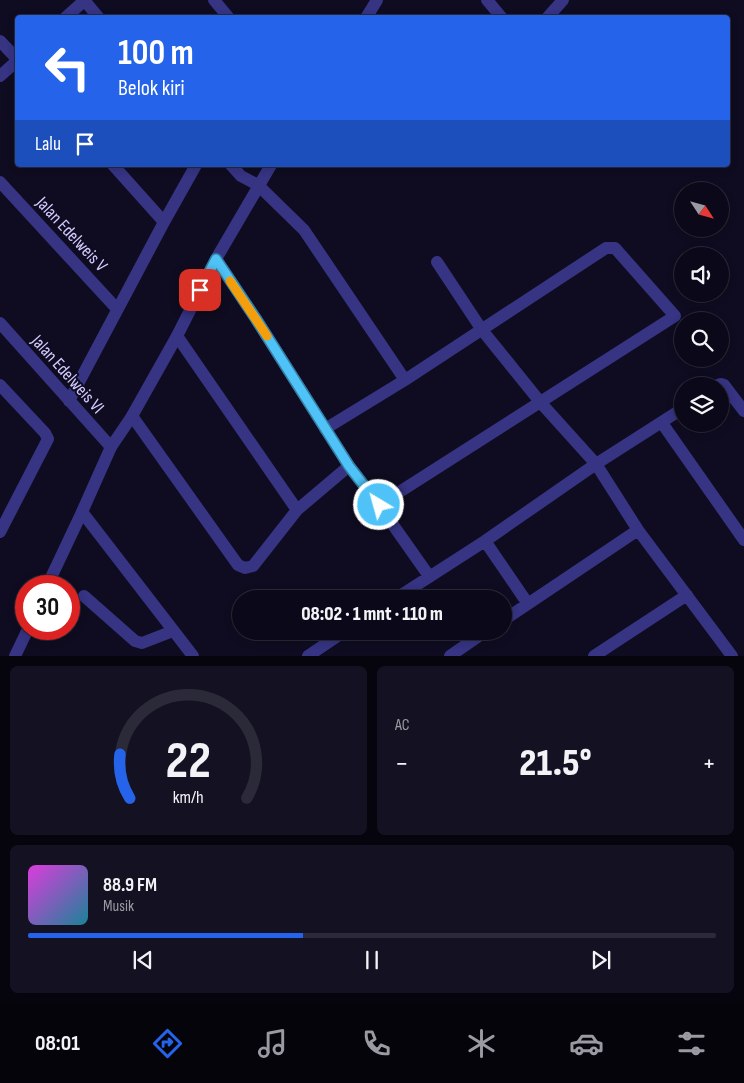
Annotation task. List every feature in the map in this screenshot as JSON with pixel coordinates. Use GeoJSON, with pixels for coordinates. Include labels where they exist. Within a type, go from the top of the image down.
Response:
{"type":"FeatureCollection","features":[{"type":"Feature","properties":{"kind":"street"},"geometry":{"type":"LineString","coordinates":[[69,15],[84,0],[96,15]]}},
{"type":"Feature","properties":{"kind":"street"},"geometry":{"type":"LineString","coordinates":[[214,0],[226,15]]}},
{"type":"Feature","properties":{"kind":"street"},"geometry":{"type":"LineString","coordinates":[[368,15],[377,0]]}},
{"type":"Feature","properties":{"kind":"street"},"geometry":{"type":"LineString","coordinates":[[487,0],[500,15]]}},
{"type":"Feature","properties":{"kind":"street"},"geometry":{"type":"LineString","coordinates":[[550,15],[563,0]]}},
{"type":"Feature","properties":{"kind":"street"},"geometry":{"type":"LineString","coordinates":[[0,41],[15,58]]}},
{"type":"Feature","properties":{"kind":"street"},"geometry":{"type":"LineString","coordinates":[[0,76],[15,62]]}},
{"type":"Feature","properties":{"kind":"street"},"geometry":{"type":"LineString","coordinates":[[115,167],[164,222]]}},
{"type":"Feature","properties":{"kind":"street"},"geometry":{"type":"LineString","coordinates":[[72,405],[117,309],[195,167]]}},
{"type":"Feature","properties":{"kind":"street"},"geometry":{"type":"LineString","coordinates":[[233,167],[241,176],[258,185],[304,230],[405,380]]}},
{"type":"Feature","properties":{"kind":"street"},"geometry":{"type":"LineString","coordinates":[[52,575],[82,512],[107,443],[132,416],[177,336],[216,259],[270,167]]}},
{"type":"Feature","properties":{"kind":"street","name":"Jalan Edelweis V"},"geometry":{"type":"LineString","coordinates":[[0,182],[117,309]]}},
{"type":"Feature","properties":{"kind":"street"},"geometry":{"type":"LineString","coordinates":[[325,428],[405,380],[606,248],[615,248],[675,316],[379,505]]}},
{"type":"Feature","properties":{"kind":"street"},"geometry":{"type":"LineString","coordinates":[[216,259],[349,466],[429,576]]}},
{"type":"Feature","properties":{"kind":"street"},"geometry":{"type":"LineString","coordinates":[[437,262],[482,330],[541,403],[596,464],[638,530],[731,655]]}},
{"type":"Feature","properties":{"kind":"street","name":"Jalan Edelweis VI"},"geometry":{"type":"LineString","coordinates":[[0,324],[107,443]]}},
{"type":"Feature","properties":{"kind":"street"},"geometry":{"type":"LineString","coordinates":[[177,336],[297,510]]}},
{"type":"Feature","properties":{"kind":"street"},"geometry":{"type":"LineString","coordinates":[[0,385],[45,433],[48,439],[0,532]]}},
{"type":"Feature","properties":{"kind":"street"},"geometry":{"type":"LineString","coordinates":[[729,392],[744,411]]}},
{"type":"Feature","properties":{"kind":"street"},"geometry":{"type":"LineString","coordinates":[[408,590],[486,540],[596,464],[674,415]]}},
{"type":"Feature","properties":{"kind":"street"},"geometry":{"type":"LineString","coordinates":[[132,416],[238,565],[245,568],[253,566],[297,510],[349,466]]}},
{"type":"Feature","properties":{"kind":"street"},"geometry":{"type":"LineString","coordinates":[[662,423],[744,540]]}},
{"type":"Feature","properties":{"kind":"street"},"geometry":{"type":"LineString","coordinates":[[82,512],[166,634],[193,656]]}},
{"type":"Feature","properties":{"kind":"street"},"geometry":{"type":"LineString","coordinates":[[512,615],[638,530]]}},
{"type":"Feature","properties":{"kind":"street"},"geometry":{"type":"LineString","coordinates":[[486,540],[528,604]]}},
{"type":"Feature","properties":{"kind":"street"},"geometry":{"type":"LineString","coordinates":[[594,656],[687,595]]}},
{"type":"Feature","properties":{"kind":"street"},"geometry":{"type":"LineString","coordinates":[[84,596],[135,641],[142,643],[166,634]]}},
{"type":"Feature","properties":{"kind":"street"},"geometry":{"type":"LineString","coordinates":[[15,656],[23,640]]}},
{"type":"Feature","properties":{"kind":"street"},"geometry":{"type":"LineString","coordinates":[[308,656],[332,640]]}},
{"type":"Feature","properties":{"kind":"street"},"geometry":{"type":"LineString","coordinates":[[450,656],[473,640]]}},
{"type":"Feature","properties":{"kind":"slow traffic"},"geometry":{"type":"LineString","coordinates":[[230,281],[267,336]]}},
{"type":"Feature","properties":{"kind":"route"},"geometry":{"type":"LineString","coordinates":[[200,290],[216,259],[349,466],[379,505]]}}]}
